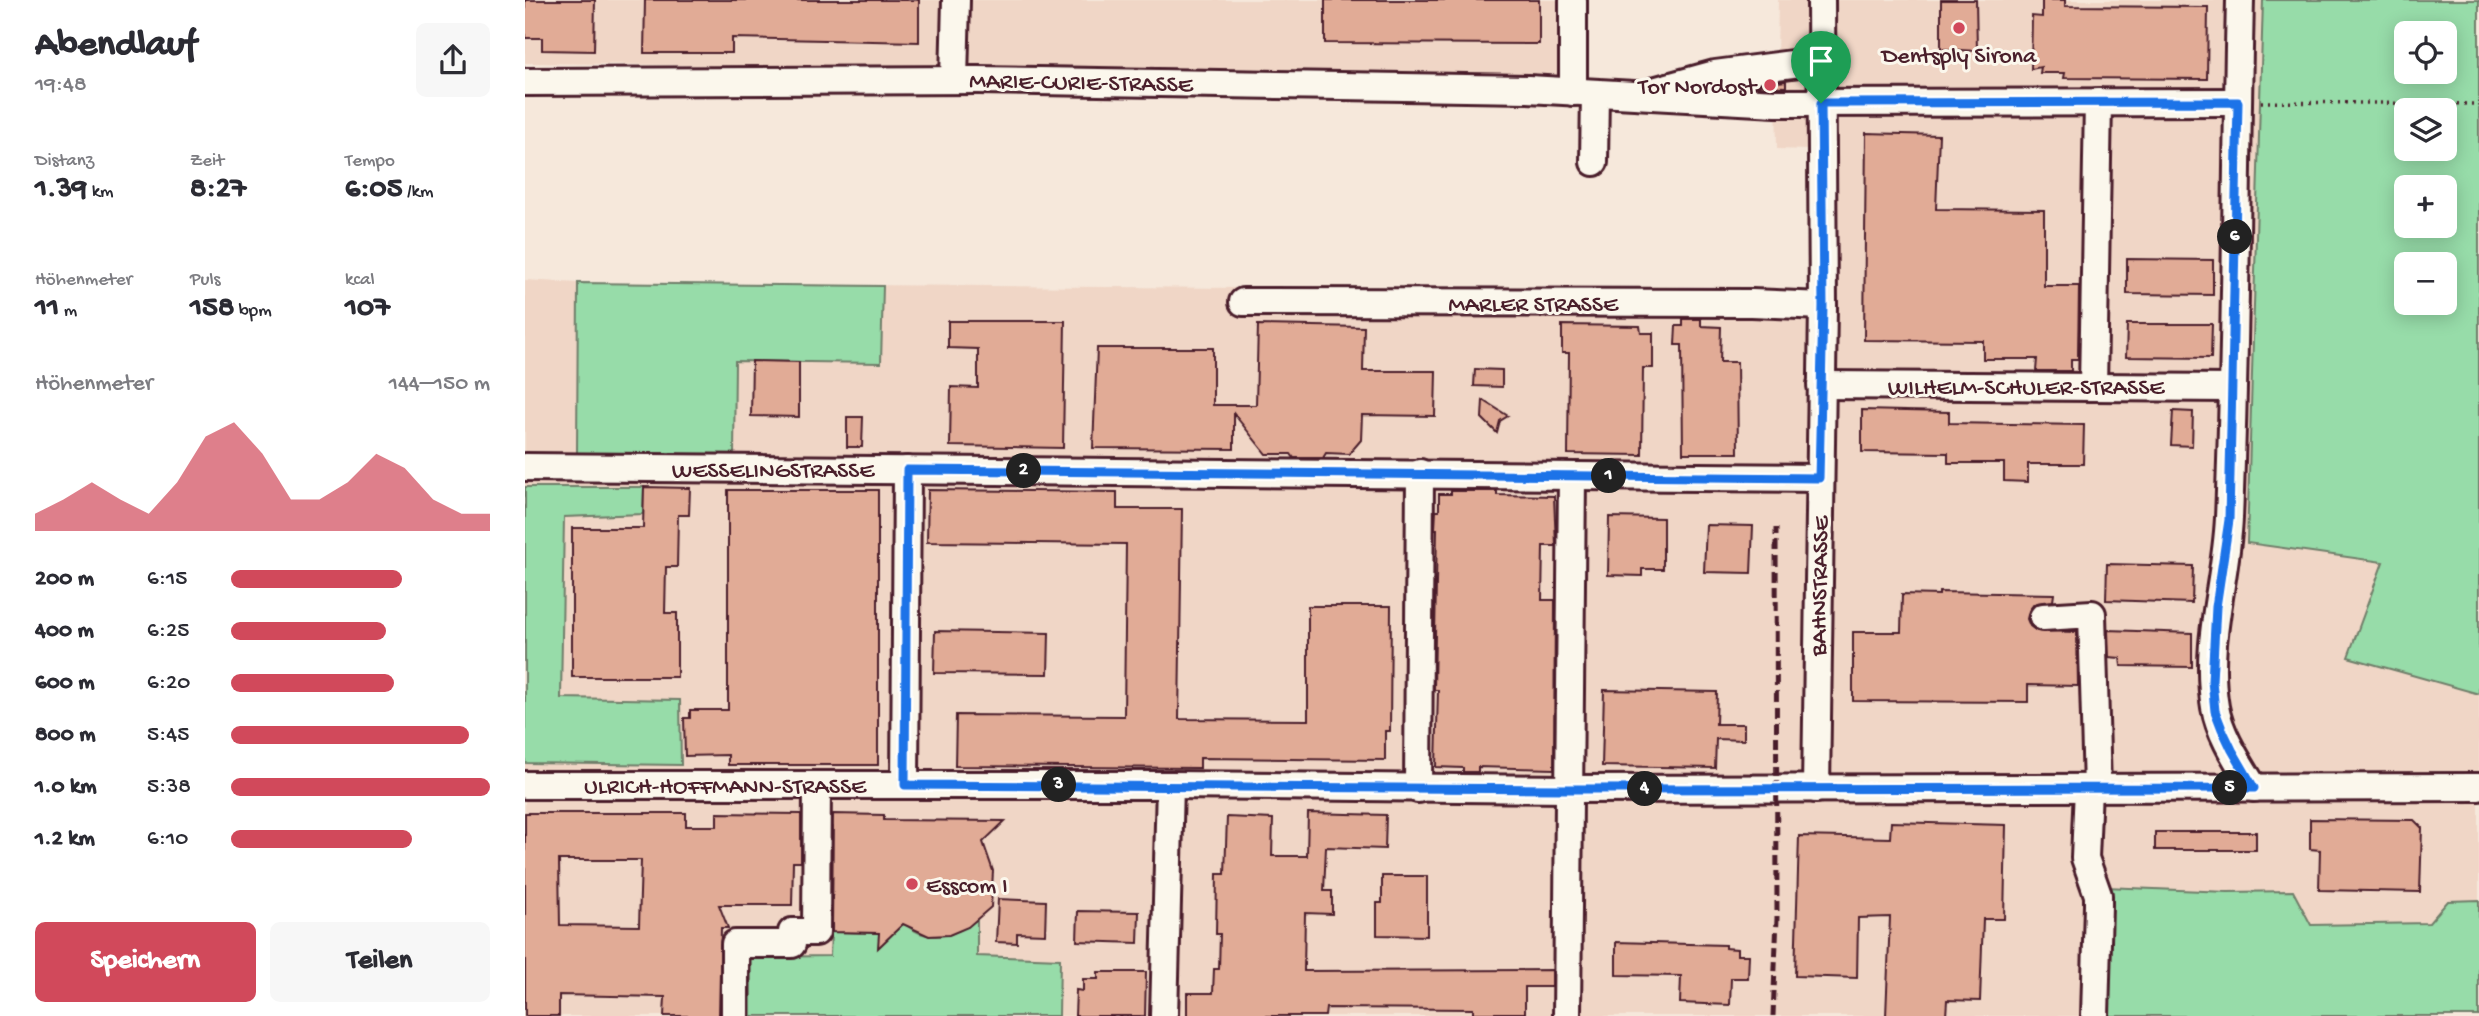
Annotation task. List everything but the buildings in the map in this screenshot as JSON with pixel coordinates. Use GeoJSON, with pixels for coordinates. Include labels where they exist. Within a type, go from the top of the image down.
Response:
{"type":"FeatureCollection","features":[{"type":"Feature","properties":{"kind":"street"},"geometry":{"type":"LineString","coordinates":[[954,80],[956,0]]}},
{"type":"Feature","properties":{"kind":"street"},"geometry":{"type":"LineString","coordinates":[[1573,0],[1594,162]]}},
{"type":"Feature","properties":{"kind":"street","name":"BAHNSTRASSE"},"geometry":{"type":"LineString","coordinates":[[1816,789],[1823,306],[1821,0]]}},
{"type":"Feature","properties":{"kind":"street"},"geometry":{"type":"LineString","coordinates":[[2240,0],[2229,520],[2216,607],[2212,681],[2215,711],[2222,729],[2254,788]]}},
{"type":"Feature","properties":{"kind":"street"},"geometry":{"type":"LineString","coordinates":[[1636,96],[1714,74],[1800,63],[1821,46]]}},
{"type":"Feature","properties":{"kind":"street","name":"MARIE-CURIE-STRASSE"},"geometry":{"type":"LineString","coordinates":[[525,82],[954,80],[1443,87],[1821,103]]}},
{"type":"Feature","properties":{"kind":"street"},"geometry":{"type":"LineString","coordinates":[[2093,387],[2098,102]]}},
{"type":"Feature","properties":{"kind":"street"},"geometry":{"type":"LineString","coordinates":[[1821,103],[2238,102]]}},
{"type":"Feature","properties":{"kind":"street","name":"MARLER STRASSE"},"geometry":{"type":"LineString","coordinates":[[1243,302],[1738,303],[1823,306]]}},
{"type":"Feature","properties":{"kind":"street","name":"WILHELM-SCHULER-STRASSE"},"geometry":{"type":"LineString","coordinates":[[1821,385],[2231,388]]}},
{"type":"Feature","properties":{"kind":"street","name":"WESSELINGSTRASSE"},"geometry":{"type":"LineString","coordinates":[[525,467],[1819,478]]}},
{"type":"Feature","properties":{"kind":"street"},"geometry":{"type":"LineString","coordinates":[[905,785],[907,470]]}},
{"type":"Feature","properties":{"kind":"street"},"geometry":{"type":"LineString","coordinates":[[1418,789],[1420,473]]}},
{"type":"Feature","properties":{"kind":"street"},"geometry":{"type":"LineString","coordinates":[[1567,1016],[1572,476]]}},
{"type":"Feature","properties":{"kind":"street"},"geometry":{"type":"LineString","coordinates":[[2043,617],[2092,614],[2093,788],[2085,858],[2098,895],[2095,1016]]}},
{"type":"Feature","properties":{"kind":"street","name":"ULRICH-HOFFMANN-STRASSE"},"geometry":{"type":"LineString","coordinates":[[525,785],[1170,785],[1418,789],[2479,787]]}},
{"type":"Feature","properties":{"kind":"street"},"geometry":{"type":"LineString","coordinates":[[735,1016],[735,944],[792,944],[792,932],[816,932],[817,785]]}},
{"type":"Feature","properties":{"kind":"street"},"geometry":{"type":"LineString","coordinates":[[1164,1016],[1170,785]]}},
{"type":"Feature","properties":{"kind":"path"},"geometry":{"type":"LineString","coordinates":[[2238,102],[2479,104]]}},
{"type":"Feature","properties":{"kind":"shaded area"},"geometry":{"type":"Polygon","coordinates":[[[525,0],[1586,0],[1585,77],[525,63],[525,0]]]}},
{"type":"Feature","properties":{"kind":"shaded area"},"geometry":{"type":"Polygon","coordinates":[[[1778,0],[2479,0],[2479,928],[2101,1016],[525,1016],[525,280],[578,283],[1808,292],[1808,150],[1777,149],[1776,99],[1787,99],[1786,71],[1777,58],[1778,0]]]}},
{"type":"Feature","properties":{"kind":"green space"},"geometry":{"type":"Polygon","coordinates":[[[2263,0],[2479,0],[2479,694],[2348,657],[2383,562],[2247,543],[2263,0]]]}},
{"type":"Feature","properties":{"kind":"green space"},"geometry":{"type":"Polygon","coordinates":[[[578,283],[883,286],[881,363],[735,361],[734,457],[577,454],[578,283]]]}},
{"type":"Feature","properties":{"kind":"green space"},"geometry":{"type":"Polygon","coordinates":[[[525,487],[644,487],[643,514],[564,517],[561,698],[680,700],[681,765],[525,763],[525,487]]]}},
{"type":"Feature","properties":{"kind":"green space"},"geometry":{"type":"Polygon","coordinates":[[[2105,887],[2228,892],[2293,891],[2311,925],[2429,923],[2448,901],[2479,900],[2479,1016],[2101,1016],[2105,887]]]}},
{"type":"Feature","properties":{"kind":"green space"},"geometry":{"type":"Polygon","coordinates":[[[977,919],[977,956],[1060,959],[1059,1016],[751,1016],[751,957],[830,956],[831,932],[879,933],[879,947],[904,923],[922,934],[941,936],[960,930],[977,919]]]}},
{"type":"Feature","properties":{"kind":"railway"},"geometry":{"type":"LineString","coordinates":[[1773,1016],[1777,918],[1776,528]]}},
{"type":"Feature","properties":{"kind":"place","name":"Dentsply Sirona"},"geometry":{"type":"Point","coordinates":[1959,28]}},
{"type":"Feature","properties":{"kind":"place","name":"Tor Nordost"},"geometry":{"type":"Point","coordinates":[1770,85]}},
{"type":"Feature","properties":{"kind":"place","name":"Esscom I"},"geometry":{"type":"Point","coordinates":[912,884]}},
{"type":"Feature","properties":{"kind":"route"},"geometry":{"type":"LineString","coordinates":[[2238,102],[2229,520],[2216,607],[2212,681],[2215,711],[2222,729],[2254,788],[1418,789],[905,785],[907,470],[1819,478],[1823,306],[1821,103],[2238,102]]}}]}
